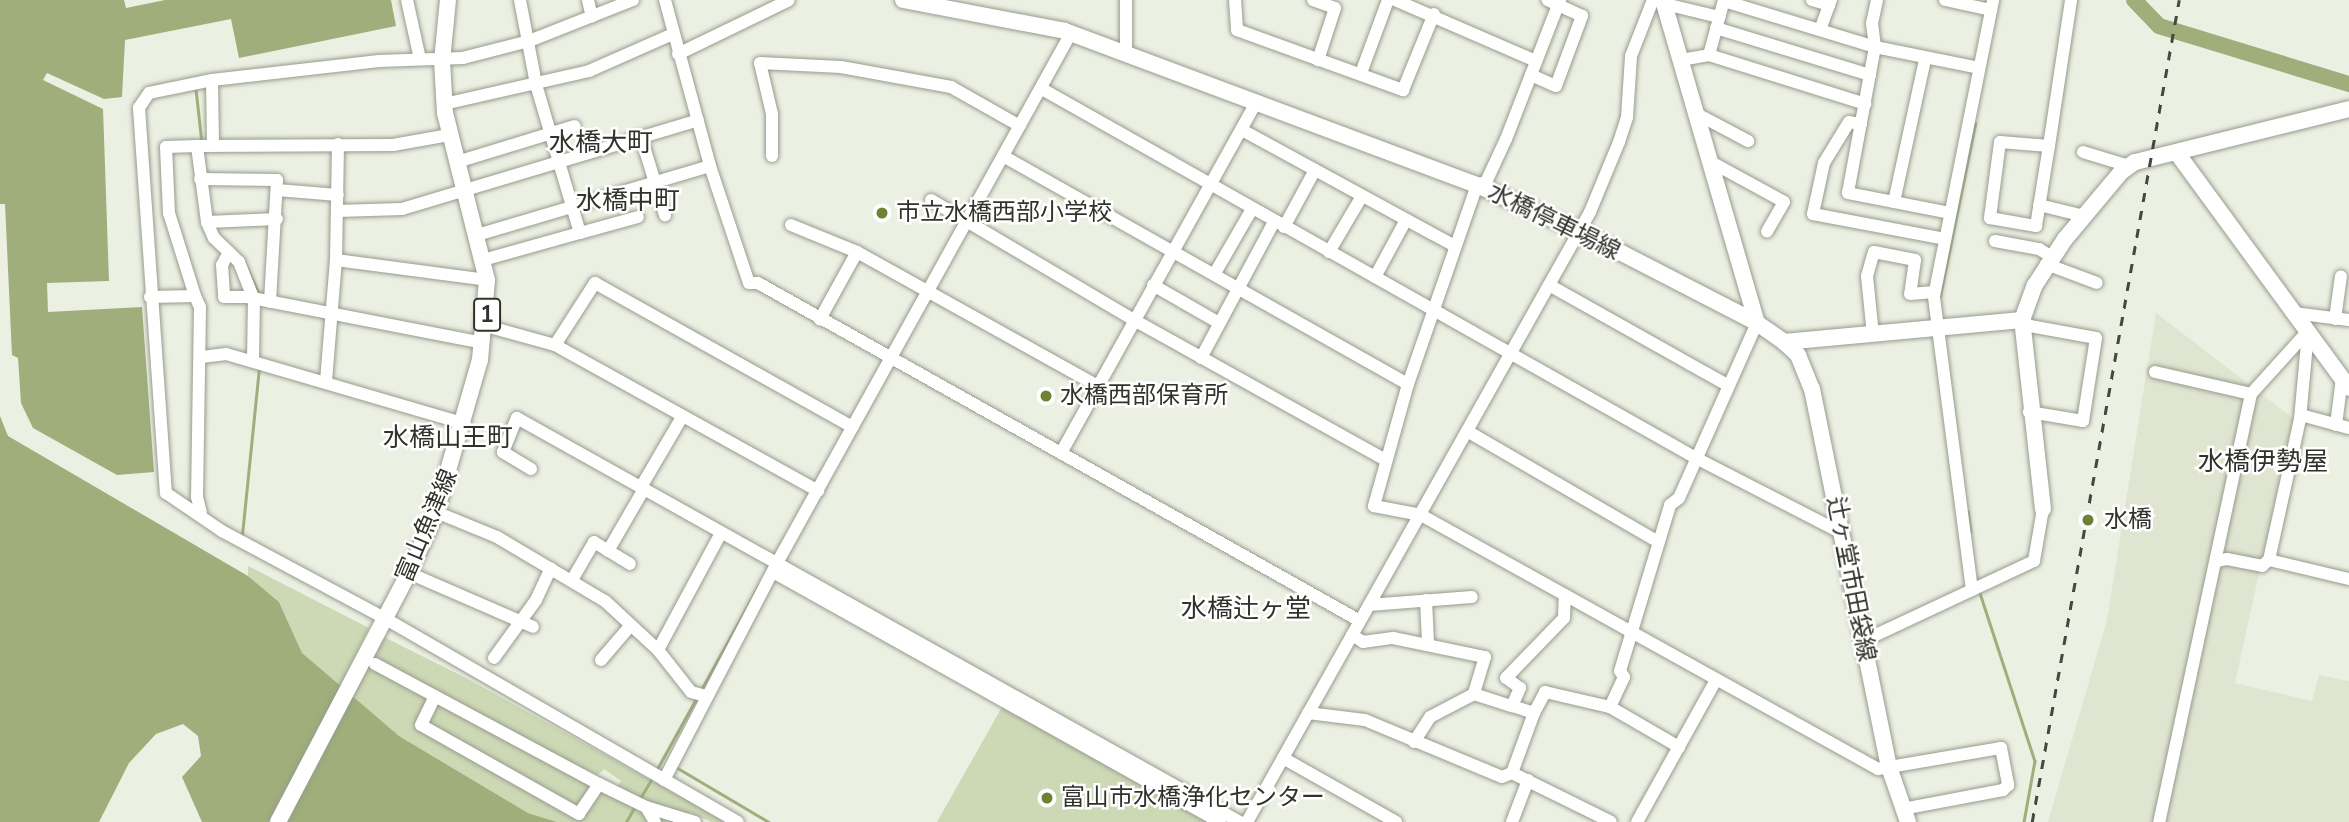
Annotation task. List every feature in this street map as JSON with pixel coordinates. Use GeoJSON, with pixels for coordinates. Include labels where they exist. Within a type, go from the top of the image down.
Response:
{"type":"FeatureCollection","features":[{"type":"Feature","properties":{"kind":"main road","name":"富山魚津線"},"geometry":{"type":"LineString","coordinates":[[278,822],[409,573],[436,512],[465,424],[483,343],[487,280],[449,135],[444,104],[442,61],[448,0]]}},
{"type":"Feature","properties":{"kind":"main road","name":"水橋停車場線"},"geometry":{"type":"LineString","coordinates":[[903,0],[954,5],[1071,33],[1477,185],[1579,231],[1757,323],[1784,342]]}},
{"type":"Feature","properties":{"kind":"main road"},"geometry":{"type":"LineString","coordinates":[[1660,1],[1681,60],[1757,323]]}},
{"type":"Feature","properties":{"kind":"main road"},"geometry":{"type":"LineString","coordinates":[[2043,509],[2029,412],[2022,320],[2049,261],[2084,216],[2129,166],[2349,109]]}},
{"type":"Feature","properties":{"kind":"main road"},"geometry":{"type":"LineString","coordinates":[[2177,153],[2345,383]]}},
{"type":"Feature","properties":{"kind":"main road"},"geometry":{"type":"LineString","coordinates":[[1784,342],[2022,320]]}},
{"type":"Feature","properties":{"kind":"main road","name":"辻ヶ堂市田袋線"},"geometry":{"type":"LineString","coordinates":[[1784,342],[1798,355],[1812,389],[1889,767],[1905,815]]}},
{"type":"Feature","properties":{"kind":"street"},"geometry":{"type":"LineString","coordinates":[[407,0],[420,59]]}},
{"type":"Feature","properties":{"kind":"street"},"geometry":{"type":"LineString","coordinates":[[520,0],[536,84],[580,233]]}},
{"type":"Feature","properties":{"kind":"street"},"geometry":{"type":"LineString","coordinates":[[588,0],[592,17]]}},
{"type":"Feature","properties":{"kind":"street"},"geometry":{"type":"LineString","coordinates":[[633,0],[529,41],[442,61],[420,59],[212,80],[161,87],[149,93],[139,108],[150,297],[166,493],[201,513],[222,531],[382,625],[738,822]]}},
{"type":"Feature","properties":{"kind":"street"},"geometry":{"type":"LineString","coordinates":[[665,0],[710,166],[749,283],[820,319],[1360,621]]}},
{"type":"Feature","properties":{"kind":"street"},"geometry":{"type":"LineString","coordinates":[[678,54],[789,0]]}},
{"type":"Feature","properties":{"kind":"street"},"geometry":{"type":"LineString","coordinates":[[1235,0],[1237,30],[1403,90],[1434,14]]}},
{"type":"Feature","properties":{"kind":"street"},"geometry":{"type":"LineString","coordinates":[[1313,0],[1335,8],[1318,60]]}},
{"type":"Feature","properties":{"kind":"street"},"geometry":{"type":"LineString","coordinates":[[1361,73],[1395,0],[1434,14],[1536,61]]}},
{"type":"Feature","properties":{"kind":"street"},"geometry":{"type":"LineString","coordinates":[[1812,0],[1830,3],[1820,30]]}},
{"type":"Feature","properties":{"kind":"street"},"geometry":{"type":"LineString","coordinates":[[1877,0],[1872,23],[1875,47],[1848,192],[1950,213]]}},
{"type":"Feature","properties":{"kind":"street"},"geometry":{"type":"LineString","coordinates":[[1945,0],[1992,5],[1934,292],[1972,590]]}},
{"type":"Feature","properties":{"kind":"street"},"geometry":{"type":"LineString","coordinates":[[2049,146],[2000,142],[1990,218],[2036,226],[2049,146],[2071,0]]}},
{"type":"Feature","properties":{"kind":"street"},"geometry":{"type":"LineString","coordinates":[[1126,52],[1131,1]]}},
{"type":"Feature","properties":{"kind":"street"},"geometry":{"type":"LineString","coordinates":[[1247,822],[1579,231],[1619,142],[1627,117],[1631,56],[1660,1],[1870,75]]}},
{"type":"Feature","properties":{"kind":"street"},"geometry":{"type":"LineString","coordinates":[[1709,55],[1724,1],[1758,5],[1820,30],[1875,47],[1925,60],[1979,68]]}},
{"type":"Feature","properties":{"kind":"street"},"geometry":{"type":"LineString","coordinates":[[1531,75],[1556,86],[1582,16],[1556,2],[1531,75],[1486,182],[1477,185],[1408,384],[1374,506],[1421,515],[1878,769],[2001,748],[2008,785],[2003,790],[1905,815]]}},
{"type":"Feature","properties":{"kind":"street"},"geometry":{"type":"LineString","coordinates":[[664,780],[775,568],[968,225],[1071,33]]}},
{"type":"Feature","properties":{"kind":"street"},"geometry":{"type":"LineString","coordinates":[[444,104],[589,71],[673,34]]}},
{"type":"Feature","properties":{"kind":"street"},"geometry":{"type":"LineString","coordinates":[[1681,60],[1709,55],[1865,104]]}},
{"type":"Feature","properties":{"kind":"street"},"geometry":{"type":"LineString","coordinates":[[1894,202],[1925,60]]}},
{"type":"Feature","properties":{"kind":"street"},"geometry":{"type":"LineString","coordinates":[[772,156],[772,114],[760,63],[841,67],[951,88],[1020,127]]}},
{"type":"Feature","properties":{"kind":"street"},"geometry":{"type":"LineString","coordinates":[[212,80],[213,146]]}},
{"type":"Feature","properties":{"kind":"street"},"geometry":{"type":"LineString","coordinates":[[1042,89],[1694,457],[1842,533]]}},
{"type":"Feature","properties":{"kind":"street"},"geometry":{"type":"LineString","coordinates":[[1061,453],[1257,101]]}},
{"type":"Feature","properties":{"kind":"street"},"geometry":{"type":"LineString","coordinates":[[1697,114],[1748,141]]}},
{"type":"Feature","properties":{"kind":"street"},"geometry":{"type":"LineString","coordinates":[[337,211],[402,209],[698,120]]}},
{"type":"Feature","properties":{"kind":"street"},"geometry":{"type":"LineString","coordinates":[[1861,124],[1849,122],[1824,163],[1813,214],[1945,239]]}},
{"type":"Feature","properties":{"kind":"street"},"geometry":{"type":"LineString","coordinates":[[457,162],[575,126]]}},
{"type":"Feature","properties":{"kind":"street"},"geometry":{"type":"LineString","coordinates":[[1242,130],[1455,246]]}},
{"type":"Feature","properties":{"kind":"street"},"geometry":{"type":"LineString","coordinates":[[201,513],[197,496],[202,321],[170,213],[166,147],[393,145],[449,135]]}},
{"type":"Feature","properties":{"kind":"street"},"geometry":{"type":"LineString","coordinates":[[641,137],[665,215]]}},
{"type":"Feature","properties":{"kind":"street"},"geometry":{"type":"LineString","coordinates":[[326,381],[336,260],[338,145]]}},
{"type":"Feature","properties":{"kind":"street"},"geometry":{"type":"LineString","coordinates":[[197,146],[207,222],[214,238],[239,262],[254,300],[253,361]]}},
{"type":"Feature","properties":{"kind":"street"},"geometry":{"type":"LineString","coordinates":[[2083,152],[2129,166]]}},
{"type":"Feature","properties":{"kind":"street"},"geometry":{"type":"LineString","coordinates":[[1003,156],[1408,384]]}},
{"type":"Feature","properties":{"kind":"street"},"geometry":{"type":"LineString","coordinates":[[1711,162],[1784,202],[1767,232]]}},
{"type":"Feature","properties":{"kind":"street"},"geometry":{"type":"LineString","coordinates":[[477,235],[710,166]]}},
{"type":"Feature","properties":{"kind":"street"},"geometry":{"type":"LineString","coordinates":[[1201,358],[1238,287],[1315,170]]}},
{"type":"Feature","properties":{"kind":"street"},"geometry":{"type":"LineString","coordinates":[[201,179],[277,180],[277,219],[270,302]]}},
{"type":"Feature","properties":{"kind":"street"},"geometry":{"type":"LineString","coordinates":[[277,190],[338,195]]}},
{"type":"Feature","properties":{"kind":"street"},"geometry":{"type":"LineString","coordinates":[[1329,252],[1362,196]]}},
{"type":"Feature","properties":{"kind":"street"},"geometry":{"type":"LineString","coordinates":[[931,200],[968,225],[1133,320],[1386,460]]}},
{"type":"Feature","properties":{"kind":"street"},"geometry":{"type":"LineString","coordinates":[[2039,205],[2084,216]]}},
{"type":"Feature","properties":{"kind":"street"},"geometry":{"type":"LineString","coordinates":[[1215,273],[1252,209]]}},
{"type":"Feature","properties":{"kind":"street"},"geometry":{"type":"LineString","coordinates":[[483,260],[638,217]]}},
{"type":"Feature","properties":{"kind":"street"},"geometry":{"type":"LineString","coordinates":[[207,222],[277,219]]}},
{"type":"Feature","properties":{"kind":"street"},"geometry":{"type":"LineString","coordinates":[[1376,277],[1406,220]]}},
{"type":"Feature","properties":{"kind":"street"},"geometry":{"type":"LineString","coordinates":[[791,225],[857,252],[1098,386]]}},
{"type":"Feature","properties":{"kind":"street"},"geometry":{"type":"LineString","coordinates":[[1995,241],[2039,249],[2049,261],[2097,284]]}},
{"type":"Feature","properties":{"kind":"street"},"geometry":{"type":"LineString","coordinates":[[1873,335],[1867,276],[1874,251],[1915,260],[1910,294],[1934,292]]}},
{"type":"Feature","properties":{"kind":"street"},"geometry":{"type":"LineString","coordinates":[[229,252],[222,265],[224,297],[270,302],[483,343]]}},
{"type":"Feature","properties":{"kind":"street"},"geometry":{"type":"LineString","coordinates":[[820,319],[857,252]]}},
{"type":"Feature","properties":{"kind":"street"},"geometry":{"type":"LineString","coordinates":[[336,260],[487,280]]}},
{"type":"Feature","properties":{"kind":"street"},"geometry":{"type":"LineString","coordinates":[[2294,313],[2342,319],[2341,276]]}},
{"type":"Feature","properties":{"kind":"street"},"geometry":{"type":"LineString","coordinates":[[555,345],[595,283],[853,427]]}},
{"type":"Feature","properties":{"kind":"street"},"geometry":{"type":"LineString","coordinates":[[1153,285],[1219,323]]}},
{"type":"Feature","properties":{"kind":"street"},"geometry":{"type":"LineString","coordinates":[[1549,285],[1727,386]]}},
{"type":"Feature","properties":{"kind":"street"},"geometry":{"type":"LineString","coordinates":[[150,297],[195,296]]}},
{"type":"Feature","properties":{"kind":"street"},"geometry":{"type":"LineString","coordinates":[[2022,320],[2030,326],[2096,338],[2082,421],[2029,412]]}},
{"type":"Feature","properties":{"kind":"street"},"geometry":{"type":"LineString","coordinates":[[1610,707],[1624,677],[1620,671],[1657,541],[1757,323]]}},
{"type":"Feature","properties":{"kind":"street"},"geometry":{"type":"LineString","coordinates":[[486,326],[555,345],[818,491]]}},
{"type":"Feature","properties":{"kind":"street"},"geometry":{"type":"LineString","coordinates":[[2159,822],[2218,561],[2251,394],[2308,332]]}},
{"type":"Feature","properties":{"kind":"street"},"geometry":{"type":"LineString","coordinates":[[2218,561],[2227,559],[2262,566],[2269,560],[2301,415],[2308,332]]}},
{"type":"Feature","properties":{"kind":"street"},"geometry":{"type":"LineString","coordinates":[[202,357],[226,354],[326,381],[465,424]]}},
{"type":"Feature","properties":{"kind":"street"},"geometry":{"type":"LineString","coordinates":[[2155,372],[2251,394]]}},
{"type":"Feature","properties":{"kind":"street"},"geometry":{"type":"LineString","coordinates":[[2301,415],[2343,427],[2345,383]]}},
{"type":"Feature","properties":{"kind":"street"},"geometry":{"type":"LineString","coordinates":[[608,551],[682,417]]}},
{"type":"Feature","properties":{"kind":"street"},"geometry":{"type":"LineString","coordinates":[[531,469],[503,452],[517,418],[1220,822]]}},
{"type":"Feature","properties":{"kind":"street"},"geometry":{"type":"LineString","coordinates":[[1467,431],[1657,541]]}},
{"type":"Feature","properties":{"kind":"street"},"geometry":{"type":"LineString","coordinates":[[1863,641],[2034,561],[2043,509]]}},
{"type":"Feature","properties":{"kind":"street"},"geometry":{"type":"LineString","coordinates":[[436,512],[497,537],[605,601],[658,650],[691,692],[706,696]]}},
{"type":"Feature","properties":{"kind":"street"},"geometry":{"type":"LineString","coordinates":[[658,650],[721,533]]}},
{"type":"Feature","properties":{"kind":"street"},"geometry":{"type":"LineString","coordinates":[[572,580],[594,542],[630,564]]}},
{"type":"Feature","properties":{"kind":"street"},"geometry":{"type":"LineString","coordinates":[[2269,560],[2349,579]]}},
{"type":"Feature","properties":{"kind":"street"},"geometry":{"type":"LineString","coordinates":[[494,658],[519,618],[536,600],[551,568]]}},
{"type":"Feature","properties":{"kind":"street"},"geometry":{"type":"LineString","coordinates":[[775,568],[1240,822]]}},
{"type":"Feature","properties":{"kind":"street"},"geometry":{"type":"LineString","coordinates":[[409,573],[519,618],[533,627]]}},
{"type":"Feature","properties":{"kind":"street"},"geometry":{"type":"LineString","coordinates":[[1512,706],[1520,688],[1506,678],[1564,618],[1565,595]]}},
{"type":"Feature","properties":{"kind":"street"},"geometry":{"type":"LineString","coordinates":[[1369,605],[1472,597]]}},
{"type":"Feature","properties":{"kind":"street"},"geometry":{"type":"LineString","coordinates":[[1426,600],[1428,643]]}},
{"type":"Feature","properties":{"kind":"street"},"geometry":{"type":"LineString","coordinates":[[601,660],[630,626]]}},
{"type":"Feature","properties":{"kind":"street"},"geometry":{"type":"LineString","coordinates":[[1352,635],[1363,642],[1393,638],[1428,643],[1485,657],[1474,694]]}},
{"type":"Feature","properties":{"kind":"street"},"geometry":{"type":"LineString","coordinates":[[375,664],[599,784],[646,807],[695,822]]}},
{"type":"Feature","properties":{"kind":"street"},"geometry":{"type":"LineString","coordinates":[[1637,822],[1716,680]]}},
{"type":"Feature","properties":{"kind":"street"},"geometry":{"type":"LineString","coordinates":[[1512,773],[1534,713],[1545,692],[1610,707],[1679,747]]}},
{"type":"Feature","properties":{"kind":"street"},"geometry":{"type":"LineString","coordinates":[[1414,742],[1430,717],[1474,694],[1534,713]]}},
{"type":"Feature","properties":{"kind":"street"},"geometry":{"type":"LineString","coordinates":[[435,696],[421,725],[579,814],[599,784]]}},
{"type":"Feature","properties":{"kind":"street"},"geometry":{"type":"LineString","coordinates":[[1308,713],[1365,720],[1502,777],[1512,773],[1611,822]]}},
{"type":"Feature","properties":{"kind":"street"},"geometry":{"type":"LineString","coordinates":[[1283,758],[1396,822]]}},
{"type":"Feature","properties":{"kind":"street"},"geometry":{"type":"LineString","coordinates":[[1512,822],[1528,780]]}},
{"type":"Feature","properties":{"kind":"street"},"geometry":{"type":"LineString","coordinates":[[646,807],[655,822]]}},
{"type":"Feature","properties":{"kind":"shaded area"},"geometry":{"type":"Polygon","coordinates":[[[0,0],[124,0],[126,8],[165,0],[391,0],[396,26],[239,58],[231,19],[125,40],[122,97],[104,99],[47,73],[43,80],[103,109],[109,281],[47,283],[48,312],[142,307],[154,472],[117,475],[33,428],[21,403],[18,358],[12,355],[5,204],[0,204],[0,0]]]}},
{"type":"Feature","properties":{"kind":"shaded area"},"geometry":{"type":"Polygon","coordinates":[[[2156,313],[2293,418],[2235,683],[2312,701],[2319,675],[2349,681],[2349,822],[2048,822],[2107,620],[2156,313]]]}},
{"type":"Feature","properties":{"kind":"shaded area"},"geometry":{"type":"Polygon","coordinates":[[[0,416],[8,436],[248,576],[279,602],[302,653],[399,736],[528,813],[557,822],[202,822],[182,777],[201,756],[198,736],[183,724],[156,734],[129,763],[99,822],[0,822],[0,416]]]}},
{"type":"Feature","properties":{"kind":"shaded area"},"geometry":{"type":"Polygon","coordinates":[[[248,566],[369,628],[339,687],[302,653],[279,602],[248,576],[248,566]]]}},
{"type":"Feature","properties":{"kind":"shaded area"},"geometry":{"type":"Polygon","coordinates":[[[384,637],[466,678],[726,822],[711,822],[690,812],[683,822],[557,822],[528,813],[399,736],[351,697],[368,667],[430,697],[417,727],[583,819],[601,790],[612,795],[621,781],[604,769],[598,775],[551,755],[374,656],[384,637]]]}},
{"type":"Feature","properties":{"kind":"shaded area"},"geometry":{"type":"Polygon","coordinates":[[[437,700],[591,785],[577,810],[423,724],[437,700]]]}},
{"type":"Feature","properties":{"kind":"shaded area"},"geometry":{"type":"Polygon","coordinates":[[[1002,707],[1206,822],[937,822],[1002,707]]]}},
{"type":"Feature","properties":{"kind":"waterway"},"geometry":{"type":"LineString","coordinates":[[2134,0],[2159,26],[2349,84]]}},
{"type":"Feature","properties":{"kind":"waterway"},"geometry":{"type":"LineString","coordinates":[[196,89],[202,143]]}},
{"type":"Feature","properties":{"kind":"waterway"},"geometry":{"type":"LineString","coordinates":[[1940,296],[1975,124]]}},
{"type":"Feature","properties":{"kind":"waterway"},"geometry":{"type":"LineString","coordinates":[[243,259],[259,294]]}},
{"type":"Feature","properties":{"kind":"waterway"},"geometry":{"type":"LineString","coordinates":[[242,535],[259,368]]}},
{"type":"Feature","properties":{"kind":"waterway"},"geometry":{"type":"LineString","coordinates":[[1968,511],[1971,532]]}},
{"type":"Feature","properties":{"kind":"waterway"},"geometry":{"type":"LineString","coordinates":[[701,690],[759,585]]}},
{"type":"Feature","properties":{"kind":"waterway"},"geometry":{"type":"LineString","coordinates":[[1979,590],[2035,761],[2024,822]]}},
{"type":"Feature","properties":{"kind":"waterway"},"geometry":{"type":"LineString","coordinates":[[657,769],[696,699]]}},
{"type":"Feature","properties":{"kind":"waterway"},"geometry":{"type":"LineString","coordinates":[[676,767],[769,822]]}},
{"type":"Feature","properties":{"kind":"waterway"},"geometry":{"type":"LineString","coordinates":[[639,800],[652,778]]}},
{"type":"Feature","properties":{"kind":"waterway"},"geometry":{"type":"LineString","coordinates":[[626,822],[636,805]]}},
{"type":"Feature","properties":{"kind":"railway"},"geometry":{"type":"LineString","coordinates":[[2032,822],[2179,0]]}},
{"type":"Feature","properties":{"kind":"place","name":"市立水橋西部小学校"},"geometry":{"type":"Point","coordinates":[882,213]}},
{"type":"Feature","properties":{"kind":"place","name":"水橋西部保育所"},"geometry":{"type":"Point","coordinates":[1046,396]}},
{"type":"Feature","properties":{"kind":"place","name":"水橋"},"geometry":{"type":"Point","coordinates":[2088,520]}},
{"type":"Feature","properties":{"kind":"place","name":"富山市水橋浄化センター"},"geometry":{"type":"Point","coordinates":[1047,798]}},
{"type":"Feature","properties":{"kind":"district","name":"水橋大町"},"geometry":{"type":"Point","coordinates":[601,143]}},
{"type":"Feature","properties":{"kind":"district","name":"水橋中町"},"geometry":{"type":"Point","coordinates":[628,201]}},
{"type":"Feature","properties":{"kind":"district","name":"水橋山王町"},"geometry":{"type":"Point","coordinates":[448,438]}},
{"type":"Feature","properties":{"kind":"district","name":"水橋伊勢屋"},"geometry":{"type":"Point","coordinates":[2263,462]}},
{"type":"Feature","properties":{"kind":"district","name":"水橋辻ヶ堂"},"geometry":{"type":"Point","coordinates":[1246,609]}}]}
